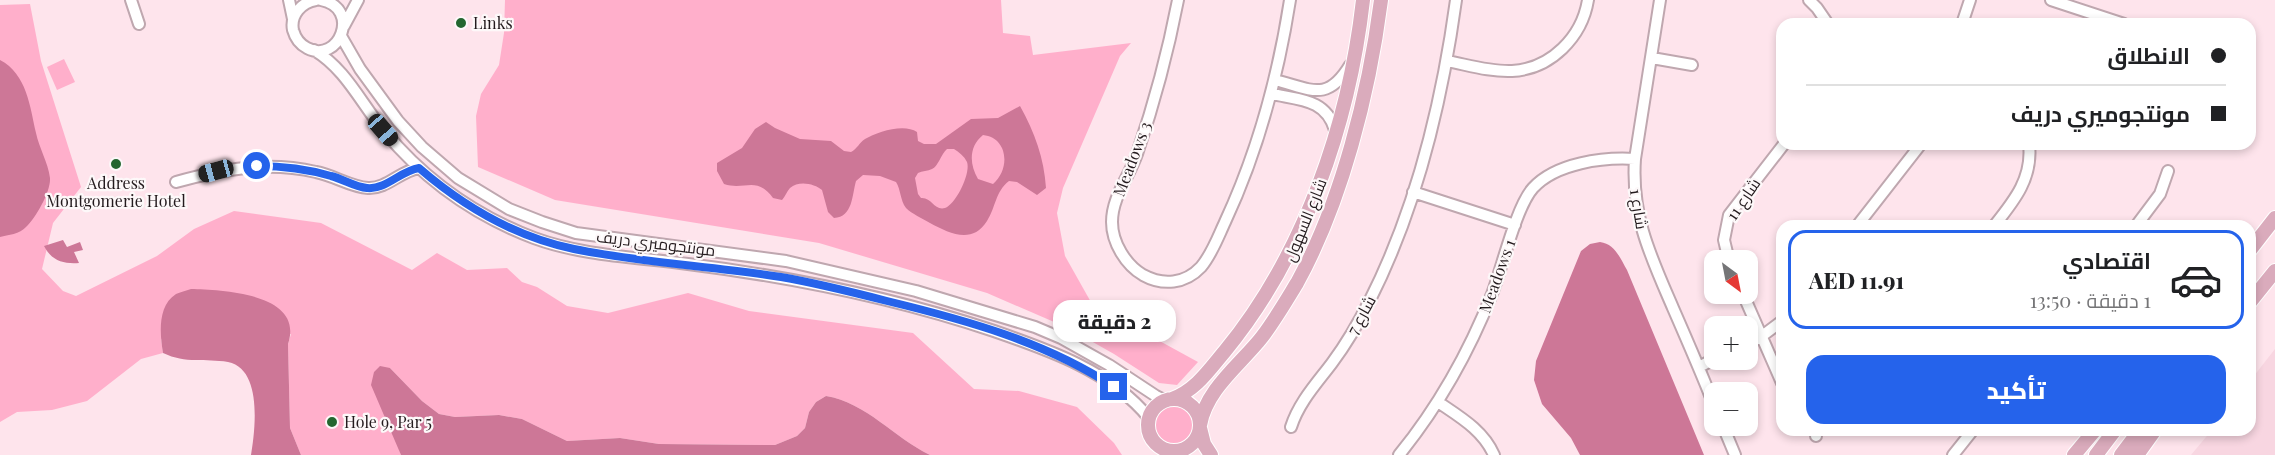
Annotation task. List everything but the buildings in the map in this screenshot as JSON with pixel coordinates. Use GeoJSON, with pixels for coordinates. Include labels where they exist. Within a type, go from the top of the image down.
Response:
{"type":"FeatureCollection","features":[{"type":"Feature","properties":{"kind":"main road","name":"شارع السهول"},"geometry":{"type":"LineString","coordinates":[[1169,400],[1186,392],[1199,382],[1249,322],[1268,294],[1300,233],[1313,201],[1335,130],[1353,60],[1363,0]]}},
{"type":"Feature","properties":{"kind":"main road","name":"شارع السهول"},"geometry":{"type":"LineString","coordinates":[[1200,427],[1209,399],[1256,345],[1280,311],[1317,242],[1333,200],[1361,107],[1381,0]]}},
{"type":"Feature","properties":{"kind":"main road"},"geometry":{"type":"LineString","coordinates":[[2256,242],[2275,218]]}},
{"type":"Feature","properties":{"kind":"main road"},"geometry":{"type":"LineString","coordinates":[[2256,295],[2275,271]]}},
{"type":"Feature","properties":{"kind":"main road"},"geometry":{"type":"LineString","coordinates":[[1200,427],[1191,445],[1178,453],[1165,449],[1153,440],[1148,426],[1149,418],[1156,407],[1169,400],[1179,400],[1192,406],[1196,411],[1200,427],[1204,444],[1211,455]]}},
{"type":"Feature","properties":{"kind":"main road"},"geometry":{"type":"LineString","coordinates":[[2074,455],[2090,436]]}},
{"type":"Feature","properties":{"kind":"main road"},"geometry":{"type":"LineString","coordinates":[[2096,455],[2110,436]]}},
{"type":"Feature","properties":{"kind":"main road"},"geometry":{"type":"LineString","coordinates":[[2121,455],[2135,436]]}},
{"type":"Feature","properties":{"kind":"main road"},"geometry":{"type":"LineString","coordinates":[[2137,455],[2151,436]]}},
{"type":"Feature","properties":{"kind":"street"},"geometry":{"type":"LineString","coordinates":[[131,0],[139,24]]}},
{"type":"Feature","properties":{"kind":"street"},"geometry":{"type":"LineString","coordinates":[[290,0],[293,31],[296,38],[306,48],[314,50],[330,48],[358,0]]}},
{"type":"Feature","properties":{"kind":"street"},"geometry":{"type":"LineString","coordinates":[[293,19],[303,5],[325,0],[339,11],[342,31]]}},
{"type":"Feature","properties":{"kind":"street","name":"Meadows 3"},"geometry":{"type":"LineString","coordinates":[[1178,0],[1167,54],[1136,157],[1113,209],[1112,224],[1121,253],[1140,273],[1162,282],[1175,283],[1188,277],[1205,261],[1241,185],[1272,94],[1290,0]]}},
{"type":"Feature","properties":{"kind":"street","name":"شارع 7"},"geometry":{"type":"LineString","coordinates":[[1292,427],[1301,404],[1347,341],[1370,302],[1388,260],[1413,192],[1447,61],[1456,0]]}},
{"type":"Feature","properties":{"kind":"street"},"geometry":{"type":"LineString","coordinates":[[1447,61],[1501,71],[1527,69],[1541,64],[1564,48],[1574,37],[1586,11],[1588,0]]}},
{"type":"Feature","properties":{"kind":"street","name":"شارع 1"},"geometry":{"type":"LineString","coordinates":[[1660,0],[1635,159],[1635,192],[1641,231],[1704,382]]}},
{"type":"Feature","properties":{"kind":"street"},"geometry":{"type":"LineString","coordinates":[[1809,0],[1824,18]]}},
{"type":"Feature","properties":{"kind":"street"},"geometry":{"type":"LineString","coordinates":[[1964,18],[1970,0]]}},
{"type":"Feature","properties":{"kind":"street"},"geometry":{"type":"LineString","coordinates":[[2051,0],[2106,18]]}},
{"type":"Feature","properties":{"kind":"street","name":"مونتجوميري دريف"},"geometry":{"type":"LineString","coordinates":[[342,31],[354,62],[410,134],[459,178],[509,208],[576,233],[786,261],[916,291],[975,308],[1061,338],[1086,350],[1156,396],[1169,400]]}},
{"type":"Feature","properties":{"kind":"street","name":"مونتجوميري دريف"},"geometry":{"type":"LineString","coordinates":[[314,50],[340,70],[383,130],[419,168],[468,206],[501,224],[572,249],[783,277],[913,307],[1055,353],[1101,378],[1136,402],[1149,418]]}},
{"type":"Feature","properties":{"kind":"street"},"geometry":{"type":"LineString","coordinates":[[1652,58],[1692,65]]}},
{"type":"Feature","properties":{"kind":"street"},"geometry":{"type":"LineString","coordinates":[[1275,80],[1319,91],[1326,90],[1339,82],[1353,60]]}},
{"type":"Feature","properties":{"kind":"street"},"geometry":{"type":"LineString","coordinates":[[1316,104],[1319,91]]}},
{"type":"Feature","properties":{"kind":"street"},"geometry":{"type":"LineString","coordinates":[[1272,94],[1316,104],[1329,116],[1335,130]]}},
{"type":"Feature","properties":{"kind":"street","name":"شارع 11"},"geometry":{"type":"LineString","coordinates":[[1726,250],[1724,240],[1729,215],[1779,150]]}},
{"type":"Feature","properties":{"kind":"street"},"geometry":{"type":"LineString","coordinates":[[1862,220],[1916,150]]}},
{"type":"Feature","properties":{"kind":"street"},"geometry":{"type":"LineString","coordinates":[[1998,220],[2024,184],[2030,165],[2029,150]]}},
{"type":"Feature","properties":{"kind":"street"},"geometry":{"type":"LineString","coordinates":[[394,179],[400,168],[401,151]]}},
{"type":"Feature","properties":{"kind":"street","name":"Meadows 1"},"geometry":{"type":"LineString","coordinates":[[1398,455],[1438,402],[1483,314],[1527,196],[1540,181],[1549,176],[1594,160],[1635,159]]}},
{"type":"Feature","properties":{"kind":"street"},"geometry":{"type":"LineString","coordinates":[[176,182],[216,171],[278,166],[319,172],[367,188],[377,188],[408,171],[419,168]]}},
{"type":"Feature","properties":{"kind":"street"},"geometry":{"type":"LineString","coordinates":[[2140,220],[2160,194],[2168,171]]}},
{"type":"Feature","properties":{"kind":"street"},"geometry":{"type":"LineString","coordinates":[[1413,192],[1515,225]]}},
{"type":"Feature","properties":{"kind":"street"},"geometry":{"type":"LineString","coordinates":[[1748,304],[1776,369]]}},
{"type":"Feature","properties":{"kind":"street"},"geometry":{"type":"LineString","coordinates":[[1758,338],[1776,326]]}},
{"type":"Feature","properties":{"kind":"street"},"geometry":{"type":"LineString","coordinates":[[1698,367],[1704,364]]}},
{"type":"Feature","properties":{"kind":"street"},"geometry":{"type":"LineString","coordinates":[[1438,402],[1478,431],[1487,441],[1494,455]]}},
{"type":"Feature","properties":{"kind":"street"},"geometry":{"type":"LineString","coordinates":[[1728,436],[1735,455]]}},
{"type":"Feature","properties":{"kind":"street"},"geometry":{"type":"LineString","coordinates":[[1953,455],[1968,436]]}},
{"type":"Feature","properties":{"kind":"shaded area"},"geometry":{"type":"Polygon","coordinates":[[[505,0],[1001,0],[1003,33],[1030,36],[1033,55],[1131,43],[1120,56],[1063,188],[1057,213],[1065,256],[1092,304],[1198,362],[1177,385],[1159,383],[1068,328],[987,293],[819,243],[555,200],[478,167],[476,116],[481,94],[499,65],[504,33],[505,0]]]}},
{"type":"Feature","properties":{"kind":"shaded area"},"geometry":{"type":"Polygon","coordinates":[[[30,4],[41,61],[81,187],[53,223],[42,269],[63,291],[76,296],[157,256],[194,229],[234,211],[321,223],[412,270],[437,253],[467,270],[507,268],[522,282],[537,287],[567,306],[608,313],[688,293],[749,311],[913,333],[974,389],[1019,391],[1077,407],[1114,443],[1122,455],[930,455],[867,413],[841,400],[826,396],[816,402],[809,412],[805,428],[797,436],[775,445],[659,444],[620,438],[567,441],[522,419],[499,415],[455,417],[439,414],[422,401],[390,368],[396,440],[401,455],[301,455],[290,428],[288,344],[291,334],[161,339],[163,353],[141,359],[87,401],[52,410],[17,412],[0,422],[0,5],[30,4]]]}},
{"type":"Feature","properties":{"kind":"shaded area"},"geometry":{"type":"Polygon","coordinates":[[[64,59],[75,82],[57,90],[47,67],[64,59]]]}},
{"type":"Feature","properties":{"kind":"shaded area"},"geometry":{"type":"Polygon","coordinates":[[[0,60],[9,66],[22,82],[50,183],[30,223],[21,231],[0,237],[0,60]]]}},
{"type":"Feature","properties":{"kind":"shaded area"},"geometry":{"type":"Polygon","coordinates":[[[1020,106],[1038,146],[1046,188],[1037,195],[1017,182],[1009,181],[998,195],[987,221],[974,233],[967,235],[952,233],[911,212],[904,205],[896,182],[880,176],[863,175],[856,181],[848,210],[840,217],[834,218],[828,212],[822,190],[815,186],[798,184],[789,189],[782,200],[773,198],[767,191],[756,185],[724,184],[717,171],[717,163],[742,148],[755,129],[766,122],[800,139],[831,141],[844,151],[851,152],[865,139],[898,128],[912,129],[917,132],[918,141],[924,144],[936,144],[971,119],[998,118],[1020,106]],[[983,135],[978,139],[973,150],[973,167],[978,179],[993,184],[1002,171],[1004,155],[998,142],[992,137],[983,135]],[[947,149],[934,168],[918,173],[915,178],[921,198],[925,198],[938,208],[945,208],[954,201],[965,180],[968,167],[960,153],[954,149],[947,149]]]}},
{"type":"Feature","properties":{"kind":"shaded area"},"geometry":{"type":"Polygon","coordinates":[[[63,240],[67,247],[80,242],[83,250],[74,252],[79,263],[58,260],[44,246],[63,240]]]}},
{"type":"Feature","properties":{"kind":"shaded area"},"geometry":{"type":"Polygon","coordinates":[[[1600,242],[1613,249],[1627,270],[1704,455],[1580,455],[1571,438],[1542,404],[1534,380],[1536,361],[1581,251],[1590,244],[1600,242]]]}},
{"type":"Feature","properties":{"kind":"shaded area"},"geometry":{"type":"Polygon","coordinates":[[[191,289],[240,293],[273,304],[284,314],[290,327],[288,344],[290,428],[301,455],[251,455],[255,417],[254,402],[247,376],[239,367],[228,362],[188,360],[163,353],[161,321],[166,306],[176,294],[191,289]]]}},
{"type":"Feature","properties":{"kind":"shaded area"},"geometry":{"type":"Polygon","coordinates":[[[2275,349],[2275,455],[2191,455],[2207,436],[2256,436],[2256,373],[2275,349]]]}},
{"type":"Feature","properties":{"kind":"shaded area"},"geometry":{"type":"Polygon","coordinates":[[[380,366],[390,368],[422,401],[439,414],[455,417],[499,415],[522,419],[567,441],[620,438],[659,444],[775,445],[797,436],[805,428],[809,412],[816,402],[826,396],[841,400],[867,413],[930,455],[401,455],[371,385],[374,372],[380,366]]]}},
{"type":"Feature","properties":{"kind":"shaded area"},"geometry":{"type":"Polygon","coordinates":[[[1174,404],[1189,410],[1195,425],[1189,440],[1174,446],[1159,440],[1153,425],[1159,410],[1174,404]]]}},
{"type":"Feature","properties":{"kind":"place","name":"Links"},"geometry":{"type":"Point","coordinates":[461,23]}},
{"type":"Feature","properties":{"kind":"place","name":"Address Montgomerie Hotel"},"geometry":{"type":"Point","coordinates":[116,164]}},
{"type":"Feature","properties":{"kind":"place","name":"Hole 9, Par 5"},"geometry":{"type":"Point","coordinates":[332,422]}},
{"type":"Feature","properties":{"kind":"route"},"geometry":{"type":"LineString","coordinates":[[257,166],[278,166],[319,172],[367,188],[377,188],[403,173],[419,168],[468,206],[501,224],[536,238],[572,249],[783,277],[913,307],[972,324],[1055,353],[1114,387]]}}]}
